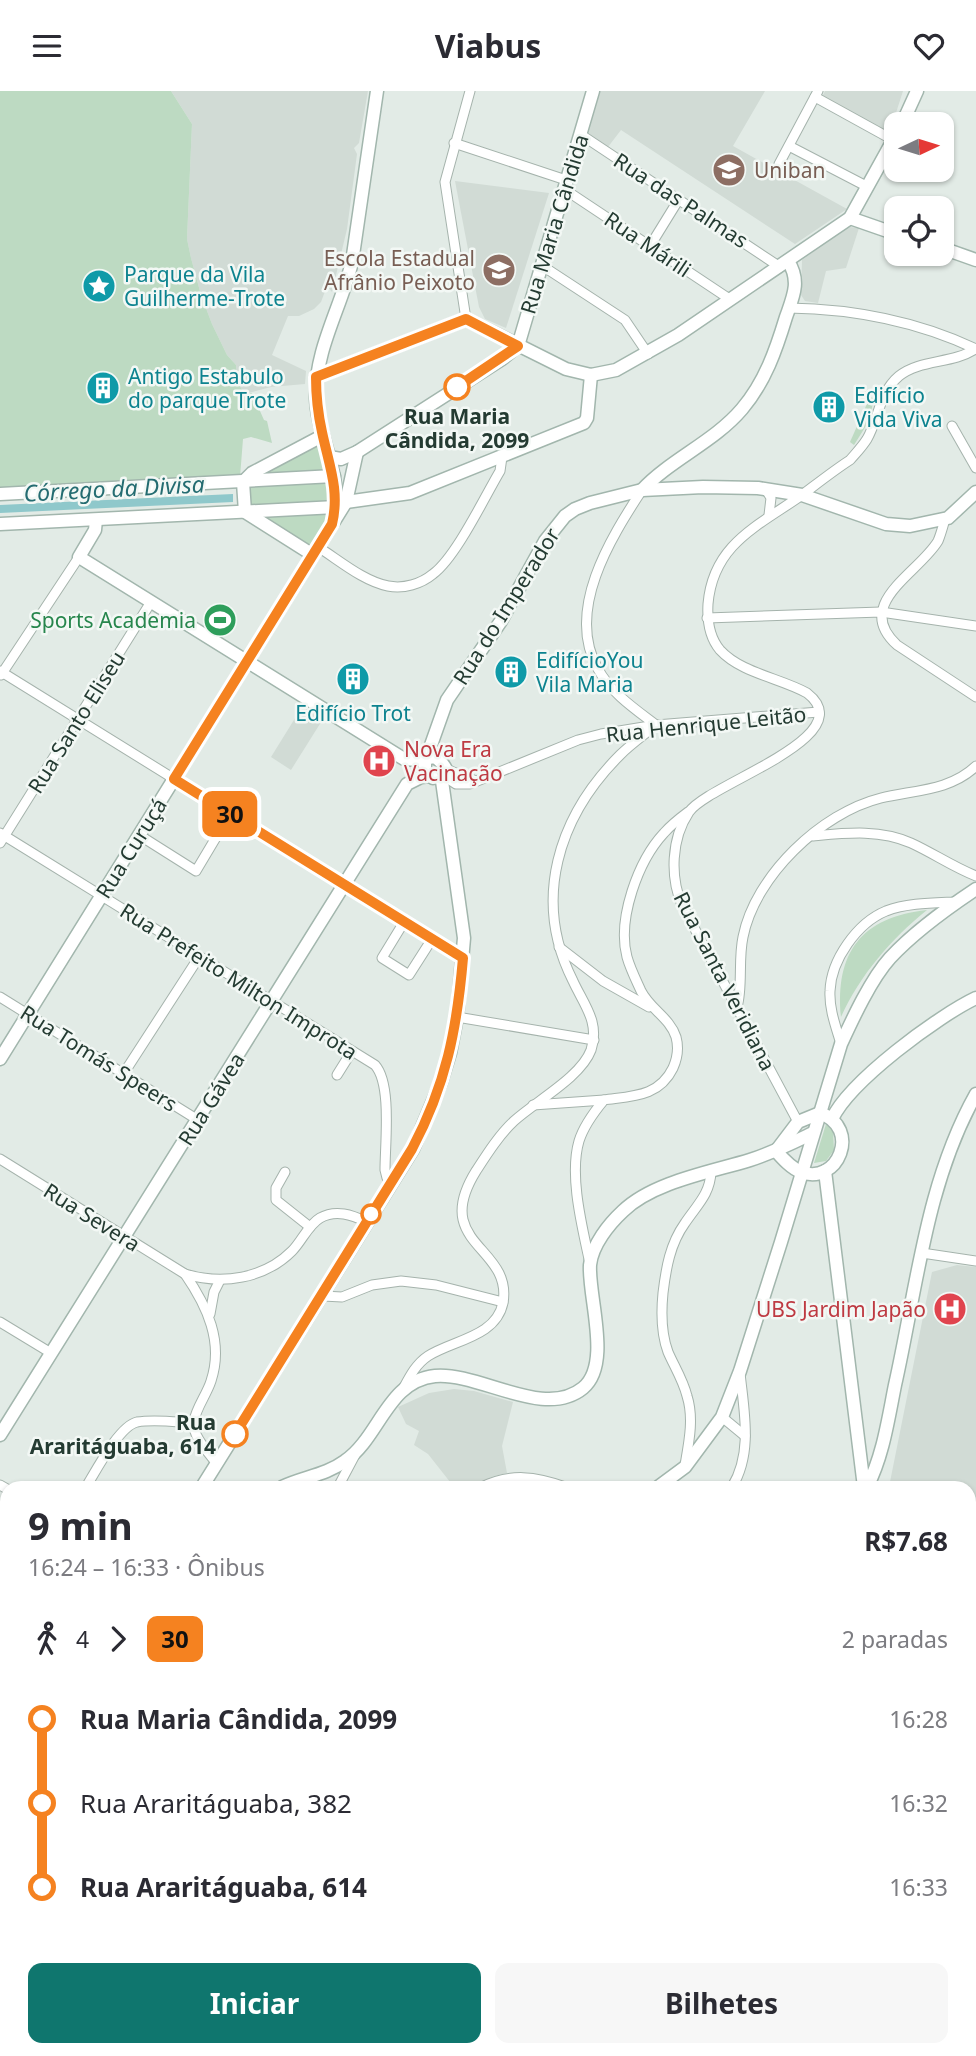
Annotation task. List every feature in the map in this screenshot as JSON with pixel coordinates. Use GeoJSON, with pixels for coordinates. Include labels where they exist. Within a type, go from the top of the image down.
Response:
{"type":"FeatureCollection","features":[{"type":"Feature","properties":{"kind":"street"},"geometry":{"type":"LineString","coordinates":[[341,505],[316,401],[316,377],[319,359],[347,284],[352,262],[377,91]]}},
{"type":"Feature","properties":{"kind":"street"},"geometry":{"type":"LineString","coordinates":[[466,319],[445,182],[470,91]]}},
{"type":"Feature","properties":{"kind":"street","name":"Rua Maria Cândida"},"geometry":{"type":"LineString","coordinates":[[518,346],[593,91]]}},
{"type":"Feature","properties":{"kind":"street"},"geometry":{"type":"LineString","coordinates":[[907,112],[917,91]]}},
{"type":"Feature","properties":{"kind":"street"},"geometry":{"type":"LineString","coordinates":[[779,164],[817,94],[884,132]]}},
{"type":"Feature","properties":{"kind":"street","name":"Rua das Palmas"},"geometry":{"type":"LineString","coordinates":[[580,134],[784,264]]}},
{"type":"Feature","properties":{"kind":"street","name":"Rua Márili"},"geometry":{"type":"LineString","coordinates":[[454,143],[565,185],[731,300]]}},
{"type":"Feature","properties":{"kind":"street"},"geometry":{"type":"LineString","coordinates":[[789,146],[867,187]]}},
{"type":"Feature","properties":{"kind":"street"},"geometry":{"type":"LineString","coordinates":[[316,377],[466,319],[566,369],[591,375],[615,370],[648,354],[850,218],[884,157]]}},
{"type":"Feature","properties":{"kind":"street"},"geometry":{"type":"LineString","coordinates":[[650,246],[679,199]]}},
{"type":"Feature","properties":{"kind":"street"},"geometry":{"type":"LineString","coordinates":[[850,218],[884,230]]}},
{"type":"Feature","properties":{"kind":"street"},"geometry":{"type":"LineString","coordinates":[[954,252],[976,260]]}},
{"type":"Feature","properties":{"kind":"street","name":"Rua do Imperador"},"geometry":{"type":"LineString","coordinates":[[642,490],[658,473],[715,433],[741,411],[750,399],[773,356],[795,290],[795,274],[784,264]]}},
{"type":"Feature","properties":{"kind":"street"},"geometry":{"type":"LineString","coordinates":[[541,265],[625,320],[648,354]]}},
{"type":"Feature","properties":{"kind":"street"},"geometry":{"type":"LineString","coordinates":[[789,308],[880,318],[950,337],[976,349]]}},
{"type":"Feature","properties":{"kind":"street"},"geometry":{"type":"LineString","coordinates":[[329,457],[345,458],[357,452],[518,346]]}},
{"type":"Feature","properties":{"kind":"street"},"geometry":{"type":"LineString","coordinates":[[819,712],[817,704],[807,692],[747,667],[720,651],[712,638],[707,618],[709,595],[721,560],[738,539],[850,460],[868,437],[885,392],[901,375],[911,369],[958,357],[976,349]]}},
{"type":"Feature","properties":{"kind":"street"},"geometry":{"type":"LineString","coordinates":[[0,524],[341,505],[410,493],[584,423],[587,418],[591,375]]}},
{"type":"Feature","properties":{"kind":"street"},"geometry":{"type":"LineString","coordinates":[[952,426],[976,468]]}},
{"type":"Feature","properties":{"kind":"street"},"geometry":{"type":"LineString","coordinates":[[245,512],[243,482],[252,473],[323,436]]}},
{"type":"Feature","properties":{"kind":"street","name":"Rua Curuçá"},"geometry":{"type":"LineString","coordinates":[[0,1059],[332,524],[341,505],[357,452]]}},
{"type":"Feature","properties":{"kind":"street"},"geometry":{"type":"LineString","coordinates":[[245,512],[373,581],[401,587],[421,582],[434,574],[451,554],[500,471],[502,457]]}},
{"type":"Feature","properties":{"kind":"street"},"geometry":{"type":"LineString","coordinates":[[668,488],[678,459]]}},
{"type":"Feature","properties":{"kind":"street"},"geometry":{"type":"LineString","coordinates":[[0,494],[334,476]]}},
{"type":"Feature","properties":{"kind":"street"},"geometry":{"type":"LineString","coordinates":[[765,488],[771,498],[769,515]]}},
{"type":"Feature","properties":{"kind":"street","name":"Rua do Imperador"},"geometry":{"type":"LineString","coordinates":[[438,771],[431,740],[447,700],[501,621],[554,528],[575,509],[642,490],[765,488],[802,495],[891,526],[916,525],[944,519]]}},
{"type":"Feature","properties":{"kind":"street"},"geometry":{"type":"LineString","coordinates":[[341,1481],[355,1453],[419,1363],[429,1355],[483,1330],[495,1319],[503,1302],[504,1291],[499,1270],[470,1238],[462,1218],[466,1191],[475,1173],[511,1123],[584,1064],[594,1040],[591,1014],[572,981],[559,947],[553,908],[554,881],[565,833],[576,812],[607,769],[656,725],[609,685],[591,654],[587,635],[587,615],[592,589],[601,565],[624,517],[642,490]]}},
{"type":"Feature","properties":{"kind":"street"},"geometry":{"type":"LineString","coordinates":[[976,492],[944,519],[936,543],[889,595],[881,612],[887,634],[897,645],[976,697]]}},
{"type":"Feature","properties":{"kind":"street"},"geometry":{"type":"LineString","coordinates":[[621,495],[624,517]]}},
{"type":"Feature","properties":{"kind":"street"},"geometry":{"type":"LineString","coordinates":[[96,520],[95,530],[79,557],[1,674],[463,958]]}},
{"type":"Feature","properties":{"kind":"street"},"geometry":{"type":"LineString","coordinates":[[79,557],[404,759],[438,771]]}},
{"type":"Feature","properties":{"kind":"street","name":"Rua Santo Eliseu"},"geometry":{"type":"LineString","coordinates":[[2,837],[151,602]]}},
{"type":"Feature","properties":{"kind":"street"},"geometry":{"type":"LineString","coordinates":[[707,618],[881,612],[976,626]]}},
{"type":"Feature","properties":{"kind":"street","name":"Rua Henrique Leitão"},"geometry":{"type":"LineString","coordinates":[[438,771],[456,784],[463,785],[578,740],[656,725],[819,712]]}},
{"type":"Feature","properties":{"kind":"street","name":"Rua Santa Veridiana"},"geometry":{"type":"LineString","coordinates":[[798,1122],[677,893],[674,856],[678,837],[690,811],[717,790],[795,748],[813,733],[819,712]]}},
{"type":"Feature","properties":{"kind":"street"},"geometry":{"type":"LineString","coordinates":[[404,759],[410,768],[408,782],[438,771]]}},
{"type":"Feature","properties":{"kind":"street"},"geometry":{"type":"LineString","coordinates":[[737,1007],[740,955],[750,913],[774,871],[813,836],[853,807],[876,799],[954,783],[976,766]]}},
{"type":"Feature","properties":{"kind":"street"},"geometry":{"type":"LineString","coordinates":[[206,1481],[412,1149],[426,1121],[450,1053],[463,958],[463,922],[438,771]]}},
{"type":"Feature","properties":{"kind":"street","name":"Rua Gávea"},"geometry":{"type":"LineString","coordinates":[[0,1434],[408,782]]}},
{"type":"Feature","properties":{"kind":"street"},"geometry":{"type":"LineString","coordinates":[[651,1008],[626,956],[628,907],[633,888],[652,849],[670,826],[690,811]]}},
{"type":"Feature","properties":{"kind":"street"},"geometry":{"type":"LineString","coordinates":[[139,835],[196,871],[230,814]]}},
{"type":"Feature","properties":{"kind":"street"},"geometry":{"type":"LineString","coordinates":[[813,836],[862,832],[891,836],[913,844],[976,876]]}},
{"type":"Feature","properties":{"kind":"street","name":"Rua Prefeito Milton Improta"},"geometry":{"type":"LineString","coordinates":[[2,837],[101,895],[375,1065],[386,1088],[385,1170],[387,1178],[392,1181]]}},
{"type":"Feature","properties":{"kind":"street"},"geometry":{"type":"LineString","coordinates":[[776,1151],[802,1172],[825,1171],[834,1164],[842,1149],[842,1133],[830,1113],[825,1097],[841,1044],[855,1014],[889,959],[920,930],[976,889]]}},
{"type":"Feature","properties":{"kind":"street"},"geometry":{"type":"LineString","coordinates":[[841,1044],[834,1023],[830,990],[835,967],[851,940],[874,917],[888,911],[911,905],[956,902]]}},
{"type":"Feature","properties":{"kind":"street"},"geometry":{"type":"LineString","coordinates":[[404,922],[382,958],[409,975],[432,939]]}},
{"type":"Feature","properties":{"kind":"street"},"geometry":{"type":"LineString","coordinates":[[531,1106],[604,1100],[647,1093],[656,1089],[670,1075],[677,1057],[676,1038],[666,1020],[651,1008],[603,981],[559,947]]}},
{"type":"Feature","properties":{"kind":"street"},"geometry":{"type":"LineString","coordinates":[[124,1073],[199,957]]}},
{"type":"Feature","properties":{"kind":"street","name":"Rua Tomás Speers"},"geometry":{"type":"LineString","coordinates":[[0,997],[198,1120]]}},
{"type":"Feature","properties":{"kind":"street"},"geometry":{"type":"LineString","coordinates":[[590,1265],[597,1245],[625,1208],[662,1187],[776,1151],[813,1133],[876,1069],[930,1025],[976,998]]}},
{"type":"Feature","properties":{"kind":"street"},"geometry":{"type":"LineString","coordinates":[[457,1017],[594,1040]]}},
{"type":"Feature","properties":{"kind":"street"},"geometry":{"type":"LineString","coordinates":[[337,1075],[352,1051]]}},
{"type":"Feature","properties":{"kind":"street"},"geometry":{"type":"LineString","coordinates":[[870,1481],[883,1441],[939,1177],[950,1146],[976,1094]]}},
{"type":"Feature","properties":{"kind":"street"},"geometry":{"type":"LineString","coordinates":[[403,1389],[424,1379],[445,1376],[536,1398],[551,1399],[575,1394],[590,1381],[597,1362],[590,1265],[580,1209],[576,1153],[585,1128],[604,1100]]}},
{"type":"Feature","properties":{"kind":"street"},"geometry":{"type":"LineString","coordinates":[[776,1151],[798,1122],[830,1113]]}},
{"type":"Feature","properties":{"kind":"street"},"geometry":{"type":"LineString","coordinates":[[667,1481],[685,1467],[722,1417],[740,1371],[813,1133]]}},
{"type":"Feature","properties":{"kind":"street","name":"Rua Severa"},"geometry":{"type":"LineString","coordinates":[[0,1159],[185,1274]]}},
{"type":"Feature","properties":{"kind":"street"},"geometry":{"type":"LineString","coordinates":[[825,1171],[865,1481]]}},
{"type":"Feature","properties":{"kind":"street"},"geometry":{"type":"LineString","coordinates":[[285,1172],[276,1188],[276,1200],[310,1227]]}},
{"type":"Feature","properties":{"kind":"street"},"geometry":{"type":"LineString","coordinates":[[685,1467],[690,1420],[687,1396],[665,1341],[662,1321],[663,1294],[667,1261],[684,1224],[708,1192],[711,1172]]}},
{"type":"Feature","properties":{"kind":"street"},"geometry":{"type":"LineString","coordinates":[[185,1274],[220,1280],[239,1278],[274,1265],[290,1253],[321,1217],[337,1213],[367,1222]]}},
{"type":"Feature","properties":{"kind":"street"},"geometry":{"type":"LineString","coordinates":[[922,1253],[976,1261]]}},
{"type":"Feature","properties":{"kind":"street"},"geometry":{"type":"LineString","coordinates":[[185,1274],[210,1315]]}},
{"type":"Feature","properties":{"kind":"street"},"geometry":{"type":"LineString","coordinates":[[217,1464],[193,1423],[215,1366],[215,1344],[210,1315],[214,1292],[220,1280]]}},
{"type":"Feature","properties":{"kind":"street"},"geometry":{"type":"LineString","coordinates":[[323,1296],[342,1297],[372,1285],[401,1281],[436,1285],[503,1302]]}},
{"type":"Feature","properties":{"kind":"street"},"geometry":{"type":"LineString","coordinates":[[0,1322],[51,1353]]}},
{"type":"Feature","properties":{"kind":"street"},"geometry":{"type":"LineString","coordinates":[[735,1481],[744,1461],[745,1436],[740,1371]]}},
{"type":"Feature","properties":{"kind":"street"},"geometry":{"type":"LineString","coordinates":[[722,1417],[745,1436]]}},
{"type":"Feature","properties":{"kind":"street"},"geometry":{"type":"LineString","coordinates":[[690,1420],[713,1432]]}},
{"type":"Feature","properties":{"kind":"street"},"geometry":{"type":"LineString","coordinates":[[90,1481],[120,1435],[130,1425],[140,1422],[193,1423]]}},
{"type":"Feature","properties":{"kind":"street"},"geometry":{"type":"LineString","coordinates":[[298,1481],[334,1468],[355,1453]]}},
{"type":"Feature","properties":{"kind":"street"},"geometry":{"type":"LineString","coordinates":[[497,1481],[519,1477],[547,1481]]}},
{"type":"Feature","properties":{"kind":"shaded area"},"geometry":{"type":"Polygon","coordinates":[[[171,91],[368,91],[359,143],[354,148],[357,154],[347,229],[332,292],[327,286],[321,302],[314,309],[299,316],[288,316],[272,355],[306,371],[305,384],[271,387],[245,394],[237,382],[236,365],[227,355],[212,324],[191,258],[187,239],[192,124],[171,91]]]}},
{"type":"Feature","properties":{"kind":"shaded area","name":"Uniban"},"geometry":{"type":"Polygon","coordinates":[[[600,91],[765,91],[733,146],[847,209],[795,244],[621,130],[608,147],[587,132],[600,91]]]}},
{"type":"Feature","properties":{"kind":"shaded area"},"geometry":{"type":"Polygon","coordinates":[[[825,91],[903,91],[896,112],[884,112],[884,131],[822,97],[825,91]]]}},
{"type":"Feature","properties":{"kind":"shaded area","name":"Escola Estadual Afrânio Peixoto"},"geometry":{"type":"Polygon","coordinates":[[[455,181],[549,193],[506,328],[485,319],[479,307],[455,181]]]}},
{"type":"Feature","properties":{"kind":"shaded area"},"geometry":{"type":"Polygon","coordinates":[[[850,227],[859,228],[846,268],[826,271],[818,303],[805,301],[801,295],[802,260],[850,227]]]}},
{"type":"Feature","properties":{"kind":"shaded area"},"geometry":{"type":"Polygon","coordinates":[[[302,707],[323,719],[291,770],[271,757],[302,707]]]}},
{"type":"Feature","properties":{"kind":"shaded area"},"geometry":{"type":"Polygon","coordinates":[[[957,1265],[976,1267],[976,1481],[890,1481],[932,1272],[957,1265]]]}},
{"type":"Feature","properties":{"kind":"shaded area"},"geometry":{"type":"Polygon","coordinates":[[[454,1389],[474,1391],[513,1402],[502,1446],[507,1473],[484,1481],[449,1481],[428,1454],[414,1445],[419,1431],[406,1424],[398,1407],[429,1393],[454,1389]]]}},
{"type":"Feature","properties":{"kind":"green space","name":"Parque da Vila Guilherme-Trote"},"geometry":{"type":"Polygon","coordinates":[[[0,91],[171,91],[192,124],[187,239],[191,258],[212,324],[227,355],[236,365],[237,382],[245,394],[252,393],[264,420],[267,421],[272,443],[251,437],[243,439],[240,477],[0,489],[0,91]]]}},
{"type":"Feature","properties":{"kind":"green space"},"geometry":{"type":"Polygon","coordinates":[[[870,397],[874,398],[869,421],[854,445],[850,442],[870,397]]]}},
{"type":"Feature","properties":{"kind":"green space"},"geometry":{"type":"Polygon","coordinates":[[[321,441],[330,474],[329,521],[311,550],[252,514],[247,485],[252,478],[321,441]]]}},
{"type":"Feature","properties":{"kind":"green space"},"geometry":{"type":"Polygon","coordinates":[[[927,910],[901,933],[867,972],[841,1017],[843,974],[848,957],[857,942],[869,930],[885,921],[927,910]]]}},
{"type":"Feature","properties":{"kind":"green space"},"geometry":{"type":"Polygon","coordinates":[[[826,1124],[833,1130],[834,1150],[826,1161],[814,1163],[826,1124]]]}},
{"type":"Feature","properties":{"kind":"water"},"geometry":{"type":"Polygon","coordinates":[[[233,494],[233,502],[0,513],[0,505],[233,494]]]}},
{"type":"Feature","properties":{"kind":"bus line","name":"30"},"geometry":{"type":"LineString","coordinates":[[235,1434],[315,1308],[412,1149],[426,1121],[450,1053],[463,958],[174,779],[332,524],[336,507],[334,476],[318,416],[316,377],[466,319],[518,346],[457,387]]}},
{"type":"Feature","properties":{"kind":"place","name":"Uniban"},"geometry":{"type":"Point","coordinates":[729,170]}},
{"type":"Feature","properties":{"kind":"place","name":"Escola Estadual Afrânio Peixoto"},"geometry":{"type":"Point","coordinates":[499,270]}},
{"type":"Feature","properties":{"kind":"place","name":"Parque da Vila Guilherme-Trote"},"geometry":{"type":"Point","coordinates":[99,286]}},
{"type":"Feature","properties":{"kind":"place","name":"Rua Maria Cândida, 2099"},"geometry":{"type":"Point","coordinates":[457,387]}},
{"type":"Feature","properties":{"kind":"place","name":"Antigo Estabulo do parque Trote"},"geometry":{"type":"Point","coordinates":[103,388]}},
{"type":"Feature","properties":{"kind":"place","name":"Edifício Vida Viva"},"geometry":{"type":"Point","coordinates":[829,407]}},
{"type":"Feature","properties":{"kind":"place","name":"Sports Academia"},"geometry":{"type":"Point","coordinates":[220,620]}},
{"type":"Feature","properties":{"kind":"place","name":"EdifícioYou Vila Maria"},"geometry":{"type":"Point","coordinates":[511,672]}},
{"type":"Feature","properties":{"kind":"place","name":"Edifício Trot"},"geometry":{"type":"Point","coordinates":[353,679]}},
{"type":"Feature","properties":{"kind":"place","name":"Nova Era Vacinação"},"geometry":{"type":"Point","coordinates":[379,761]}},
{"type":"Feature","properties":{"kind":"place","name":"UBS Jardim Japão"},"geometry":{"type":"Point","coordinates":[950,1309]}},
{"type":"Feature","properties":{"kind":"place","name":"Rua Araritáguaba, 614"},"geometry":{"type":"Point","coordinates":[235,1434]}},
{"type":"Feature","properties":{"kind":"water label","name":"Córrego da Divisa"},"geometry":{"type":"Point","coordinates":[114,488]}}]}
